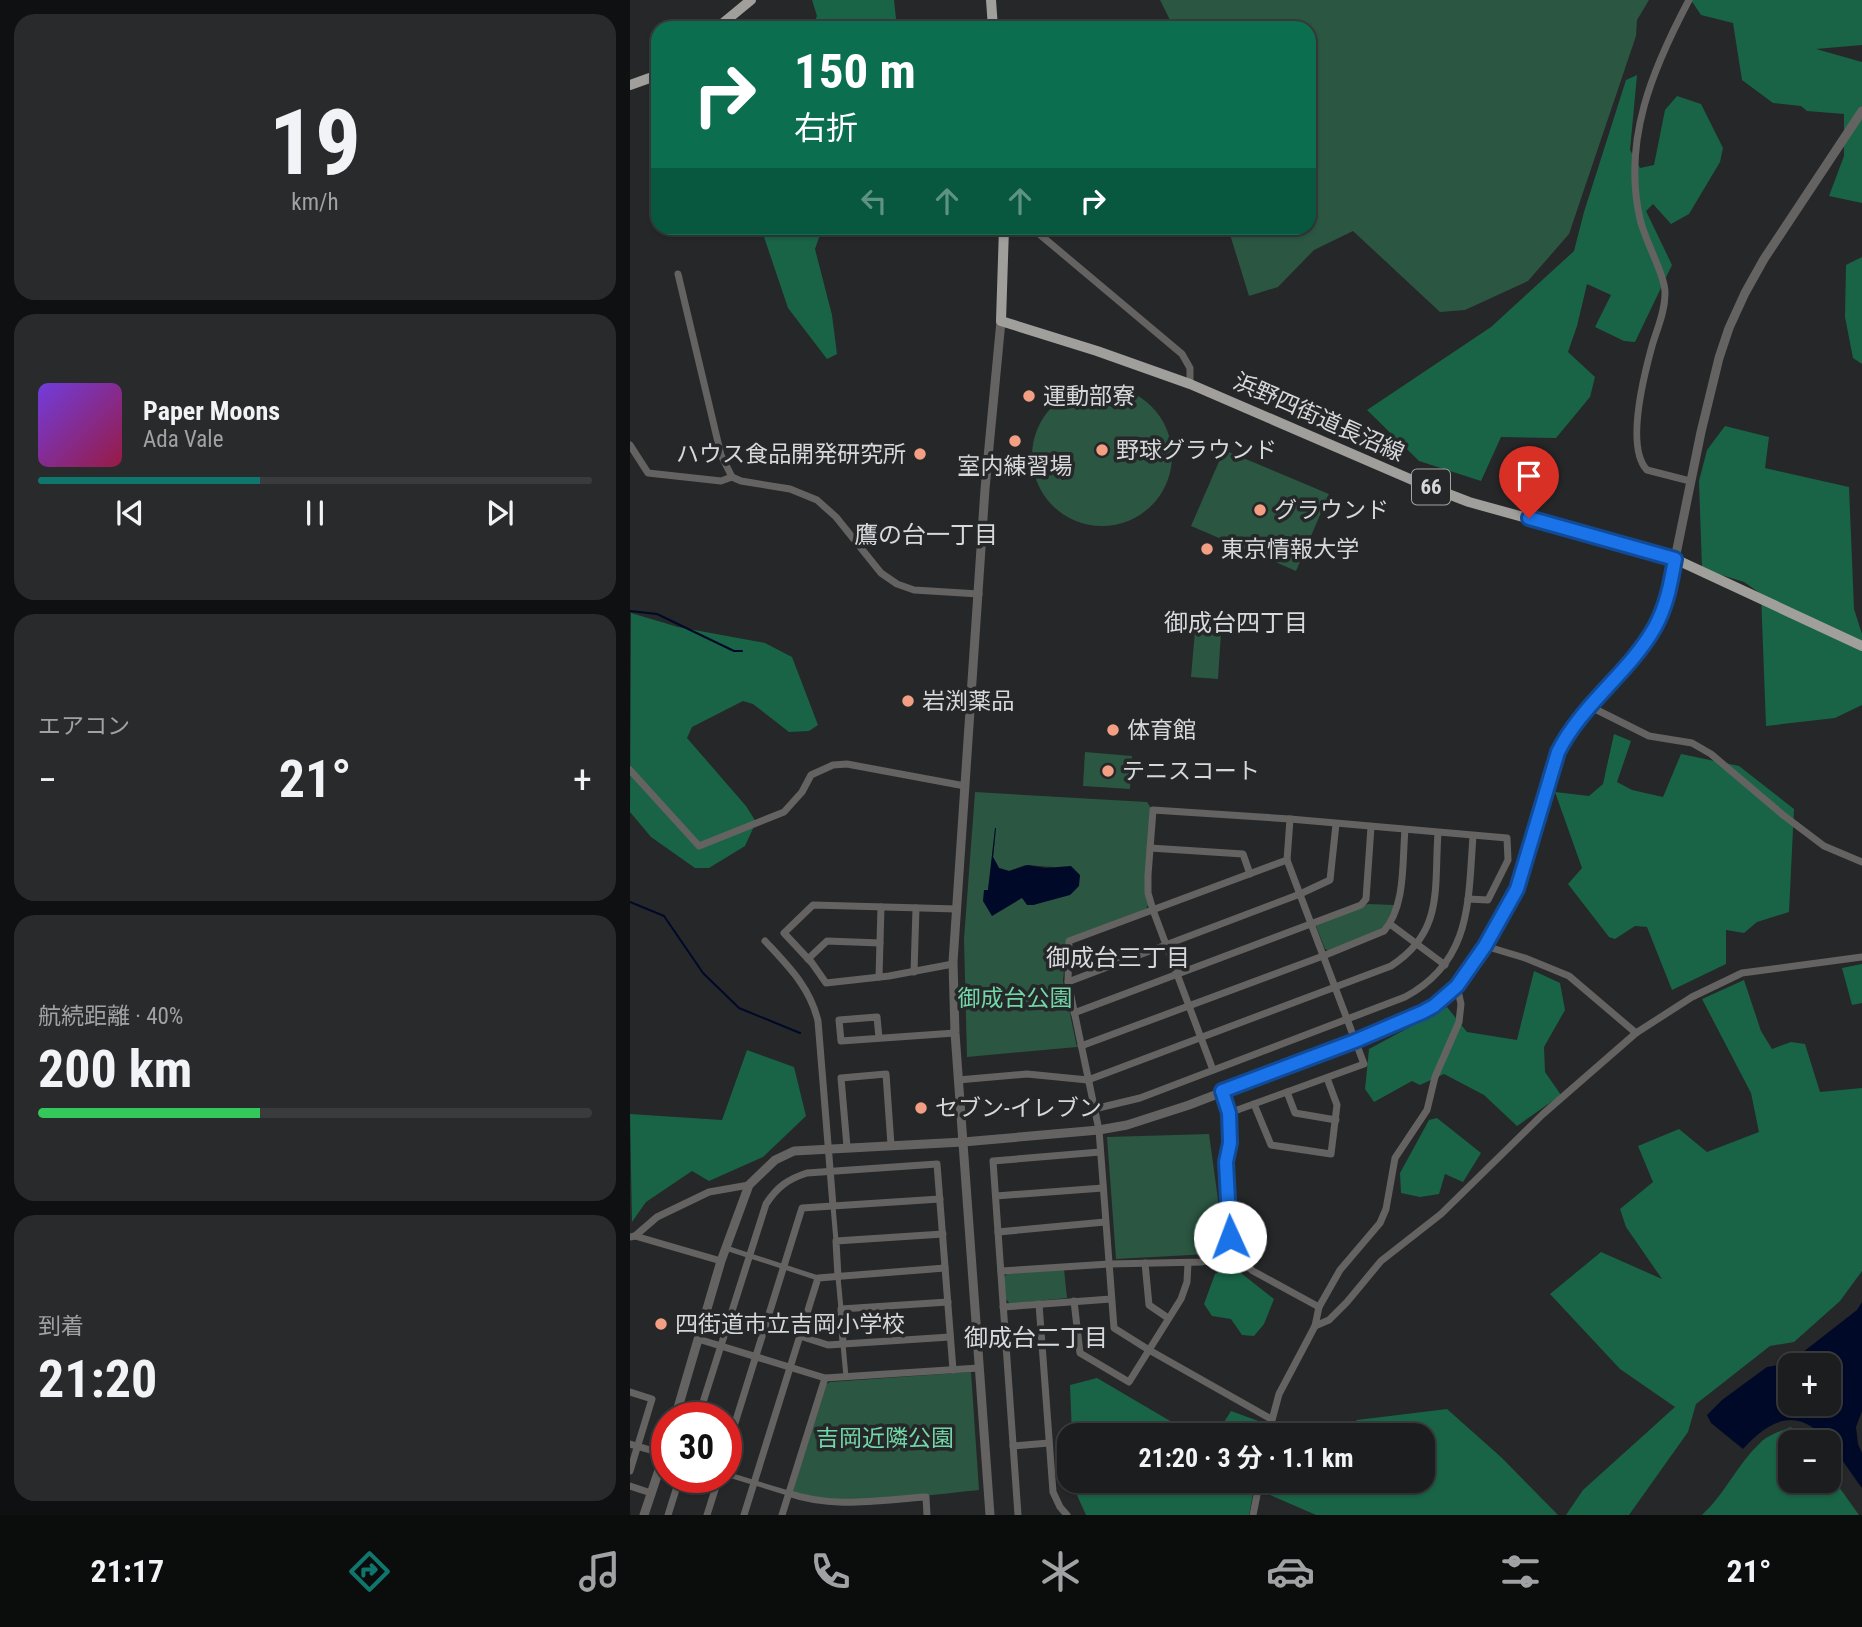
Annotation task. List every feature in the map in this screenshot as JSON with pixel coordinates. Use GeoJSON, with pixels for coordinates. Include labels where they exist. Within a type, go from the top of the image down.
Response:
{"type":"FeatureCollection","features":[{"type":"Feature","properties":{"kind":"main road"},"geometry":{"type":"LineString","coordinates":[[726,21],[751,0]]}},
{"type":"Feature","properties":{"kind":"main road"},"geometry":{"type":"LineString","coordinates":[[991,0],[992,21]]}},
{"type":"Feature","properties":{"kind":"main road"},"geometry":{"type":"LineString","coordinates":[[630,85],[651,78]]}},
{"type":"Feature","properties":{"kind":"main road"},"geometry":{"type":"LineString","coordinates":[[1001,321],[1004,235]]}},
{"type":"Feature","properties":{"kind":"main road","name":"浜野四街道長沼線"},"geometry":{"type":"LineString","coordinates":[[1001,321],[1190,384],[1469,502],[1675,559],[1862,646]]}},
{"type":"Feature","properties":{"kind":"street"},"geometry":{"type":"LineString","coordinates":[[1689,0],[1651,78],[1638,124],[1635,170],[1640,218],[1663,281],[1665,294],[1664,308],[1648,360],[1637,419],[1636,445],[1647,470],[1690,481]]}},
{"type":"Feature","properties":{"kind":"street"},"geometry":{"type":"LineString","coordinates":[[680,1402],[721,1261],[749,1185],[775,1160],[794,1151],[829,1147],[963,1142],[1099,1130],[1157,1116],[1355,1041],[1423,1012],[1457,986],[1485,946],[1517,889],[1558,752],[1568,733],[1638,652],[1655,626],[1667,598],[1690,481],[1719,358],[1745,292],[1862,111]]}},
{"type":"Feature","properties":{"kind":"street"},"geometry":{"type":"LineString","coordinates":[[1043,235],[1182,354],[1190,368],[1190,384]]}},
{"type":"Feature","properties":{"kind":"street"},"geometry":{"type":"LineString","coordinates":[[678,274],[721,455],[732,477]]}},
{"type":"Feature","properties":{"kind":"street"},"geometry":{"type":"LineString","coordinates":[[990,1515],[958,1080],[953,964],[985,489],[1001,321]]}},
{"type":"Feature","properties":{"kind":"street"},"geometry":{"type":"LineString","coordinates":[[630,445],[648,473],[721,481],[732,477],[750,484],[790,489],[817,500],[836,517],[881,573],[897,584],[915,590],[979,594]]}},
{"type":"Feature","properties":{"kind":"street"},"geometry":{"type":"LineString","coordinates":[[1591,707],[1649,736],[1692,743],[1711,754],[1824,846],[1862,862]]}},
{"type":"Feature","properties":{"kind":"street"},"geometry":{"type":"LineString","coordinates":[[630,770],[699,846],[784,811],[802,792],[811,775],[833,765],[847,764],[965,786]]}},
{"type":"Feature","properties":{"kind":"street"},"geometry":{"type":"LineString","coordinates":[[1213,1070],[1149,893],[1153,810],[1507,838],[1508,860],[1488,900],[1468,900]]}},
{"type":"Feature","properties":{"kind":"street"},"geometry":{"type":"LineString","coordinates":[[1229,1113],[1364,1064],[1287,860],[1290,819]]}},
{"type":"Feature","properties":{"kind":"street"},"geometry":{"type":"LineString","coordinates":[[1068,982],[1331,880],[1336,824]]}},
{"type":"Feature","properties":{"kind":"street"},"geometry":{"type":"LineString","coordinates":[[1074,1013],[1364,902],[1371,827]]}},
{"type":"Feature","properties":{"kind":"street"},"geometry":{"type":"LineString","coordinates":[[1081,1046],[1384,931],[1390,924],[1398,904],[1405,830]]}},
{"type":"Feature","properties":{"kind":"street"},"geometry":{"type":"LineString","coordinates":[[958,1080],[1027,1074],[1088,1080],[1391,967],[1417,945],[1426,933],[1433,912],[1438,833]]}},
{"type":"Feature","properties":{"kind":"street"},"geometry":{"type":"LineString","coordinates":[[1094,1109],[1140,1098],[1420,989],[1435,977],[1458,943],[1465,921],[1474,836]]}},
{"type":"Feature","properties":{"kind":"street"},"geometry":{"type":"LineString","coordinates":[[1150,848],[1243,854],[1250,874]]}},
{"type":"Feature","properties":{"kind":"street"},"geometry":{"type":"LineString","coordinates":[[1272,1419],[1114,1328],[1099,1130],[1068,982],[1069,941],[1287,860]]}},
{"type":"Feature","properties":{"kind":"street"},"geometry":{"type":"LineString","coordinates":[[953,964],[914,972],[826,983],[784,933],[813,905],[957,909]]}},
{"type":"Feature","properties":{"kind":"street"},"geometry":{"type":"LineString","coordinates":[[879,977],[881,907]]}},
{"type":"Feature","properties":{"kind":"street"},"geometry":{"type":"LineString","coordinates":[[914,972],[916,908]]}},
{"type":"Feature","properties":{"kind":"street"},"geometry":{"type":"LineString","coordinates":[[1390,924],[1444,965]]}},
{"type":"Feature","properties":{"kind":"street"},"geometry":{"type":"LineString","coordinates":[[765,941],[803,984],[815,1006],[818,1021],[846,1377]]}},
{"type":"Feature","properties":{"kind":"street"},"geometry":{"type":"LineString","coordinates":[[808,959],[827,941],[880,943]]}},
{"type":"Feature","properties":{"kind":"street"},"geometry":{"type":"LineString","coordinates":[[1485,946],[1525,958],[1569,976],[1636,1034]]}},
{"type":"Feature","properties":{"kind":"street"},"geometry":{"type":"LineString","coordinates":[[1315,1326],[1329,1320],[1381,1261],[1441,1214],[1543,1114],[1636,1034],[1692,997],[1742,973],[1862,957]]}},
{"type":"Feature","properties":{"kind":"street"},"geometry":{"type":"LineString","coordinates":[[1271,1423],[1279,1394],[1315,1326],[1319,1307],[1340,1270],[1380,1223],[1386,1209],[1395,1158],[1427,1110],[1435,1077],[1459,1022],[1461,1004],[1457,986]]}},
{"type":"Feature","properties":{"kind":"street"},"geometry":{"type":"LineString","coordinates":[[879,1038],[877,1017],[839,1020],[841,1041],[955,1033]]}},
{"type":"Feature","properties":{"kind":"street"},"geometry":{"type":"LineString","coordinates":[[847,1147],[841,1078],[887,1074],[891,1145]]}},
{"type":"Feature","properties":{"kind":"street"},"geometry":{"type":"LineString","coordinates":[[1254,1104],[1271,1145],[1331,1154],[1337,1105],[1327,1078]]}},
{"type":"Feature","properties":{"kind":"street"},"geometry":{"type":"LineString","coordinates":[[1001,1271],[1210,1260],[1225,1249],[1231,1231],[1226,1162],[1230,1143],[1229,1113],[1222,1091]]}},
{"type":"Feature","properties":{"kind":"street"},"geometry":{"type":"LineString","coordinates":[[1287,1092],[1295,1113],[1336,1120]]}},
{"type":"Feature","properties":{"kind":"street"},"geometry":{"type":"LineString","coordinates":[[1018,1515],[993,1161],[1100,1152]]}},
{"type":"Feature","properties":{"kind":"street"},"geometry":{"type":"LineString","coordinates":[[703,1402],[762,1213],[772,1194],[792,1178],[807,1173],[937,1164],[953,1370]]}},
{"type":"Feature","properties":{"kind":"street"},"geometry":{"type":"LineString","coordinates":[[632,1236],[657,1217],[709,1192],[749,1185]]}},
{"type":"Feature","properties":{"kind":"street"},"geometry":{"type":"LineString","coordinates":[[996,1196],[1103,1188]]}},
{"type":"Feature","properties":{"kind":"street"},"geometry":{"type":"LineString","coordinates":[[742,1402],[802,1208],[940,1199]]}},
{"type":"Feature","properties":{"kind":"street"},"geometry":{"type":"LineString","coordinates":[[998,1232],[1105,1223]]}},
{"type":"Feature","properties":{"kind":"street"},"geometry":{"type":"LineString","coordinates":[[836,1241],[943,1234]]}},
{"type":"Feature","properties":{"kind":"street"},"geometry":{"type":"LineString","coordinates":[[632,1236],[721,1261]]}},
{"type":"Feature","properties":{"kind":"street"},"geometry":{"type":"LineString","coordinates":[[726,1248],[818,1278],[945,1268]]}},
{"type":"Feature","properties":{"kind":"street"},"geometry":{"type":"LineString","coordinates":[[1225,1249],[1253,1270],[1319,1307]]}},
{"type":"Feature","properties":{"kind":"street"},"geometry":{"type":"LineString","coordinates":[[1074,1301],[1079,1351],[1083,1356],[1129,1382],[1185,1290],[1188,1262]]}},
{"type":"Feature","properties":{"kind":"street"},"geometry":{"type":"LineString","coordinates":[[1145,1263],[1149,1305],[1168,1318]]}},
{"type":"Feature","properties":{"kind":"street"},"geometry":{"type":"LineString","coordinates":[[744,1515],[818,1278]]}},
{"type":"Feature","properties":{"kind":"street"},"geometry":{"type":"LineString","coordinates":[[1003,1307],[1111,1298]]}},
{"type":"Feature","properties":{"kind":"street"},"geometry":{"type":"LineString","coordinates":[[841,1309],[948,1302]]}},
{"type":"Feature","properties":{"kind":"street"},"geometry":{"type":"LineString","coordinates":[[1039,1304],[1053,1492],[1067,1515]]}},
{"type":"Feature","properties":{"kind":"street"},"geometry":{"type":"LineString","coordinates":[[800,1336],[828,1345],[950,1337]]}},
{"type":"Feature","properties":{"kind":"street"},"geometry":{"type":"LineString","coordinates":[[698,1339],[825,1378],[979,1368]]}},
{"type":"Feature","properties":{"kind":"street"},"geometry":{"type":"LineString","coordinates":[[782,1515],[825,1378]]}},
{"type":"Feature","properties":{"kind":"street"},"geometry":{"type":"LineString","coordinates":[[630,1392],[652,1399],[634,1446],[630,1471]]}},
{"type":"Feature","properties":{"kind":"street"},"geometry":{"type":"LineString","coordinates":[[1013,1446],[1049,1443]]}},
{"type":"Feature","properties":{"kind":"street"},"geometry":{"type":"LineString","coordinates":[[742,1479],[804,1499],[838,1504],[926,1497],[927,1515]]}},
{"type":"Feature","properties":{"kind":"street"},"geometry":{"type":"LineString","coordinates":[[630,1486],[651,1493],[644,1515]]}},
{"type":"Feature","properties":{"kind":"street"},"geometry":{"type":"LineString","coordinates":[[668,1515],[675,1493]]}},
{"type":"Feature","properties":{"kind":"street"},"geometry":{"type":"LineString","coordinates":[[707,1515],[714,1493]]}},
{"type":"Feature","properties":{"kind":"street"},"geometry":{"type":"LineString","coordinates":[[1253,1515],[1257,1493]]}},
{"type":"Feature","properties":{"kind":"green space"},"geometry":{"type":"Polygon","coordinates":[[[812,0],[894,0],[896,21],[815,21],[817,16],[812,0]]]}},
{"type":"Feature","properties":{"kind":"green space"},"geometry":{"type":"Polygon","coordinates":[[[1160,0],[1649,0],[1637,20],[1636,36],[1569,234],[1528,281],[1465,310],[1440,312],[1353,231],[1314,250],[1278,287],[1249,296],[1230,235],[1316,235],[1316,21],[1170,21],[1160,0]]]}},
{"type":"Feature","properties":{"kind":"green space"},"geometry":{"type":"Polygon","coordinates":[[[1691,0],[1862,0],[1862,45],[1816,49],[1862,62],[1862,203],[1829,196],[1844,156],[1844,114],[1807,111],[1801,106],[1773,103],[1742,80],[1733,23],[1701,15],[1691,0]]]}},
{"type":"Feature","properties":{"kind":"green space"},"geometry":{"type":"Polygon","coordinates":[[[1637,75],[1630,150],[1640,168],[1654,165],[1665,110],[1677,96],[1701,104],[1723,148],[1720,162],[1689,214],[1671,224],[1653,204],[1646,211],[1672,265],[1635,342],[1624,341],[1595,327],[1611,295],[1587,284],[1568,352],[1595,377],[1590,397],[1556,438],[1501,437],[1481,481],[1419,461],[1367,410],[1491,327],[1574,251],[1626,80],[1637,75]]]}},
{"type":"Feature","properties":{"kind":"green space"},"geometry":{"type":"Polygon","coordinates":[[[763,235],[820,235],[815,249],[832,315],[837,354],[827,359],[788,308],[763,235]]]}},
{"type":"Feature","properties":{"kind":"green space"},"geometry":{"type":"Polygon","coordinates":[[[1862,257],[1862,364],[1853,358],[1845,317],[1846,265],[1862,257]]]}},
{"type":"Feature","properties":{"kind":"green space","name":"野球グラウンド"},"geometry":{"type":"Polygon","coordinates":[[[1102,386],[1129,391],[1152,406],[1167,429],[1172,456],[1167,483],[1152,506],[1129,521],[1102,526],[1075,521],[1052,506],[1037,483],[1032,456],[1037,429],[1052,406],[1075,391],[1102,386]]]}},
{"type":"Feature","properties":{"kind":"green space"},"geometry":{"type":"Polygon","coordinates":[[[1725,426],[1769,437],[1765,468],[1849,487],[1854,609],[1862,634],[1862,705],[1835,718],[1766,726],[1761,594],[1744,582],[1702,569],[1699,481],[1707,450],[1725,426]]]}},
{"type":"Feature","properties":{"kind":"green space","name":"グラウンド"},"geometry":{"type":"Polygon","coordinates":[[[1224,450],[1329,494],[1296,571],[1191,526],[1224,450]]]}},
{"type":"Feature","properties":{"kind":"green space"},"geometry":{"type":"Polygon","coordinates":[[[631,613],[678,627],[765,643],[792,657],[818,725],[809,731],[789,732],[753,704],[743,701],[692,727],[687,738],[746,806],[756,822],[745,846],[709,868],[695,868],[651,837],[630,812],[631,613]]]}},
{"type":"Feature","properties":{"kind":"green space"},"geometry":{"type":"Polygon","coordinates":[[[1195,631],[1221,633],[1218,679],[1191,677],[1195,631]]]}},
{"type":"Feature","properties":{"kind":"green space"},"geometry":{"type":"Polygon","coordinates":[[[1614,734],[1631,741],[1617,782],[1632,790],[1663,797],[1681,754],[1739,766],[1794,809],[1789,912],[1757,922],[1744,933],[1726,930],[1726,964],[1672,990],[1647,927],[1635,926],[1615,939],[1609,937],[1568,884],[1582,868],[1555,792],[1589,796],[1603,784],[1614,734]]]}},
{"type":"Feature","properties":{"kind":"green space","name":"テニスコート"},"geometry":{"type":"Polygon","coordinates":[[[1085,752],[1132,756],[1130,789],[1083,786],[1085,752]]]}},
{"type":"Feature","properties":{"kind":"green space","name":"御成台公園"},"geometry":{"type":"Polygon","coordinates":[[[975,792],[1147,802],[1151,808],[1146,909],[1067,939],[1063,981],[1077,1047],[967,1057],[964,939],[975,792]],[[996,829],[988,890],[1023,898],[1033,905],[1064,896],[1053,867],[1025,865],[1009,871],[999,868],[993,857],[996,829]]]}},
{"type":"Feature","properties":{"kind":"green space"},"geometry":{"type":"Polygon","coordinates":[[[1368,904],[1395,905],[1383,929],[1329,951],[1325,949],[1316,926],[1318,923],[1368,904]]]}},
{"type":"Feature","properties":{"kind":"green space"},"geometry":{"type":"Polygon","coordinates":[[[1862,964],[1862,1003],[1852,1005],[1842,968],[1862,964]]]}},
{"type":"Feature","properties":{"kind":"green space"},"geometry":{"type":"Polygon","coordinates":[[[1534,971],[1560,983],[1565,1010],[1544,1047],[1545,1072],[1561,1095],[1517,1126],[1484,1095],[1444,1074],[1420,1085],[1412,1081],[1374,1102],[1365,1089],[1369,1049],[1447,1007],[1467,1032],[1517,1040],[1534,971]]]}},
{"type":"Feature","properties":{"kind":"green space"},"geometry":{"type":"Polygon","coordinates":[[[1744,980],[1761,1031],[1772,1049],[1791,1042],[1805,1044],[1820,1092],[1862,1088],[1862,1271],[1840,1301],[1794,1342],[1770,1346],[1696,1404],[1688,1432],[1629,1515],[1566,1515],[1583,1490],[1675,1407],[1620,1369],[1550,1294],[1601,1252],[1662,1279],[1626,1227],[1620,1209],[1653,1182],[1638,1146],[1679,1129],[1707,1152],[1759,1132],[1751,1093],[1702,999],[1744,980]]]}},
{"type":"Feature","properties":{"kind":"green space"},"geometry":{"type":"Polygon","coordinates":[[[747,1050],[794,1067],[806,1116],[763,1157],[709,1181],[692,1171],[646,1202],[632,1222],[630,1114],[722,1120],[747,1050]]]}},
{"type":"Feature","properties":{"kind":"green space"},"geometry":{"type":"Polygon","coordinates":[[[1437,1118],[1481,1153],[1463,1182],[1445,1174],[1439,1194],[1420,1197],[1401,1193],[1400,1173],[1429,1120],[1437,1118]]]}},
{"type":"Feature","properties":{"kind":"green space"},"geometry":{"type":"Polygon","coordinates":[[[1209,1134],[1224,1243],[1209,1254],[1116,1259],[1107,1137],[1209,1134]]]}},
{"type":"Feature","properties":{"kind":"green space"},"geometry":{"type":"Polygon","coordinates":[[[1232,1266],[1274,1299],[1264,1324],[1254,1336],[1242,1335],[1231,1319],[1212,1316],[1204,1304],[1215,1274],[1232,1266]]]}},
{"type":"Feature","properties":{"kind":"green space"},"geometry":{"type":"Polygon","coordinates":[[[1064,1269],[1067,1298],[1010,1304],[1006,1299],[1004,1277],[1007,1274],[1064,1269]]]}},
{"type":"Feature","properties":{"kind":"green space","name":"吉岡近隣公園"},"geometry":{"type":"Polygon","coordinates":[[[971,1372],[979,1490],[859,1500],[813,1496],[793,1491],[825,1385],[830,1382],[971,1372]]]}},
{"type":"Feature","properties":{"kind":"green space"},"geometry":{"type":"Polygon","coordinates":[[[1097,1378],[1174,1423],[1072,1423],[1070,1385],[1097,1378]]]}},
{"type":"Feature","properties":{"kind":"green space"},"geometry":{"type":"Polygon","coordinates":[[[1447,1409],[1502,1458],[1558,1515],[1316,1515],[1265,1493],[1435,1493],[1435,1423],[1354,1423],[1357,1420],[1447,1409]]]}},
{"type":"Feature","properties":{"kind":"green space"},"geometry":{"type":"Polygon","coordinates":[[[1231,1411],[1264,1423],[1224,1423],[1231,1411]]]}},
{"type":"Feature","properties":{"kind":"green space"},"geometry":{"type":"Polygon","coordinates":[[[1778,1432],[1778,1493],[1841,1493],[1841,1490],[1859,1515],[1702,1515],[1718,1498],[1745,1459],[1771,1435],[1778,1432]]]}},
{"type":"Feature","properties":{"kind":"green space"},"geometry":{"type":"Polygon","coordinates":[[[1076,1493],[1253,1493],[1249,1515],[1086,1515],[1076,1493]]]}},
{"type":"Feature","properties":{"kind":"water"},"geometry":{"type":"Polygon","coordinates":[[[995,828],[993,857],[999,868],[1009,871],[1028,865],[1045,868],[1071,866],[1080,875],[1079,886],[1070,895],[1033,905],[1027,905],[1022,898],[992,916],[983,901],[984,890],[988,890],[995,828]]]}},
{"type":"Feature","properties":{"kind":"water"},"geometry":{"type":"Polygon","coordinates":[[[1862,1302],[1862,1411],[1856,1427],[1862,1453],[1862,1488],[1841,1459],[1841,1430],[1815,1430],[1797,1421],[1781,1421],[1763,1430],[1743,1449],[1711,1423],[1707,1415],[1722,1400],[1767,1367],[1778,1365],[1778,1416],[1841,1416],[1841,1353],[1802,1353],[1857,1310],[1862,1302]]]}},
{"type":"Feature","properties":{"kind":"waterway"},"geometry":{"type":"LineString","coordinates":[[630,611],[657,614],[734,651],[742,651]]}},
{"type":"Feature","properties":{"kind":"waterway"},"geometry":{"type":"LineString","coordinates":[[630,902],[664,916],[703,973],[739,1008],[800,1033]]}},
{"type":"Feature","properties":{"kind":"place","name":"運動部寮"},"geometry":{"type":"Point","coordinates":[1029,396]}},
{"type":"Feature","properties":{"kind":"place","name":"室内練習場"},"geometry":{"type":"Point","coordinates":[1015,441]}},
{"type":"Feature","properties":{"kind":"place","name":"野球グラウンド"},"geometry":{"type":"Point","coordinates":[1102,450]}},
{"type":"Feature","properties":{"kind":"place","name":"ハウス食品開発研究所"},"geometry":{"type":"Point","coordinates":[920,454]}},
{"type":"Feature","properties":{"kind":"place","name":"グラウンド"},"geometry":{"type":"Point","coordinates":[1260,510]}},
{"type":"Feature","properties":{"kind":"place","name":"東京情報大学"},"geometry":{"type":"Point","coordinates":[1207,549]}},
{"type":"Feature","properties":{"kind":"place","name":"岩渕薬品"},"geometry":{"type":"Point","coordinates":[908,701]}},
{"type":"Feature","properties":{"kind":"place","name":"体育館"},"geometry":{"type":"Point","coordinates":[1113,730]}},
{"type":"Feature","properties":{"kind":"place","name":"テニスコート"},"geometry":{"type":"Point","coordinates":[1108,771]}},
{"type":"Feature","properties":{"kind":"place","name":"セブン-イレブン"},"geometry":{"type":"Point","coordinates":[921,1108]}},
{"type":"Feature","properties":{"kind":"place","name":"四街道市立吉岡小学校"},"geometry":{"type":"Point","coordinates":[661,1324]}},
{"type":"Feature","properties":{"kind":"district","name":"鷹の台一丁目"},"geometry":{"type":"Point","coordinates":[926,535]}},
{"type":"Feature","properties":{"kind":"district","name":"御成台四丁目"},"geometry":{"type":"Point","coordinates":[1236,623]}},
{"type":"Feature","properties":{"kind":"district","name":"御成台三丁目"},"geometry":{"type":"Point","coordinates":[1118,958]}},
{"type":"Feature","properties":{"kind":"district","name":"御成台二丁目"},"geometry":{"type":"Point","coordinates":[1036,1338]}},
{"type":"Feature","properties":{"kind":"route"},"geometry":{"type":"LineString","coordinates":[[1230,1237],[1226,1162],[1230,1143],[1229,1113],[1222,1091],[1355,1041],[1423,1012],[1457,986],[1485,946],[1517,889],[1558,752],[1568,733],[1638,652],[1655,626],[1667,598],[1675,559],[1529,518]]}}]}
